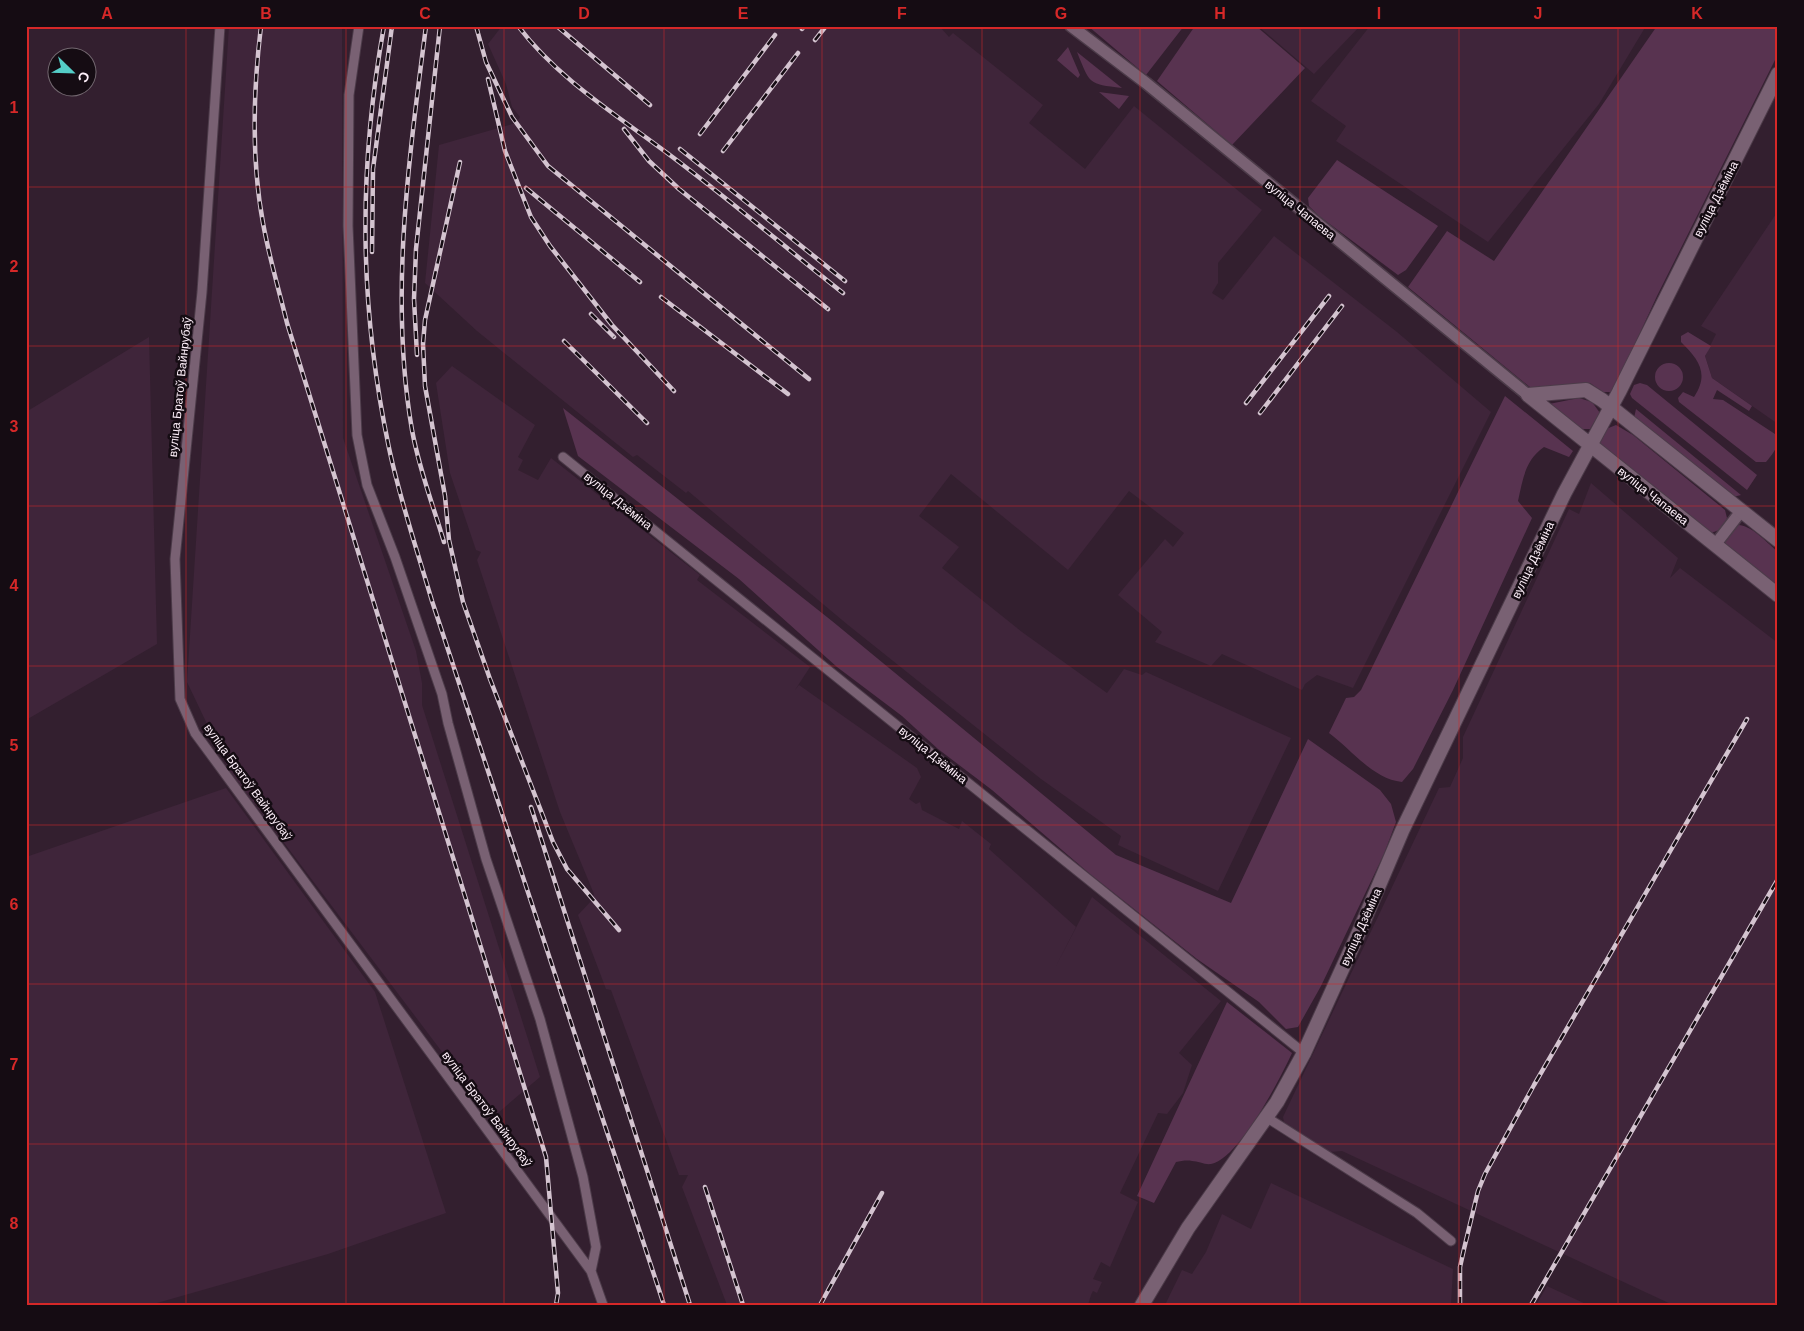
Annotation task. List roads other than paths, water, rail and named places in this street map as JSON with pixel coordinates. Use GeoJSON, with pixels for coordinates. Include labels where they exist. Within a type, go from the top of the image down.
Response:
{"type":"FeatureCollection","features":[{"type":"Feature","properties":{"kind":"main road","name":"вуліца Дзёміна"},"geometry":{"type":"LineString","coordinates":[[1142,1305],[1188,1228],[1266,1117],[1304,1053],[1418,798],[1564,494],[1611,407],[1778,74]]}},
{"type":"Feature","properties":{"kind":"main road"},"geometry":{"type":"LineString","coordinates":[[1528,396],[1586,390],[1611,407],[1778,540]]}},
{"type":"Feature","properties":{"kind":"main road","name":"вуліца Чапаева"},"geometry":{"type":"LineString","coordinates":[[1528,396],[1778,595]]}},
{"type":"Feature","properties":{"kind":"street","name":"вуліца Братоў Вайнрубаў"},"geometry":{"type":"LineString","coordinates":[[220,26],[202,292],[175,559],[180,699],[195,733],[591,1271],[603,1305]]}},
{"type":"Feature","properties":{"kind":"street"},"geometry":{"type":"LineString","coordinates":[[359,26],[349,95],[348,217],[357,436],[367,485],[395,557],[442,694],[486,859],[540,1019],[583,1177],[596,1247],[591,1271]]}},
{"type":"Feature","properties":{"kind":"street","name":"вуліца Чапаева"},"geometry":{"type":"LineString","coordinates":[[1071,26],[1146,83],[1528,396]]}},
{"type":"Feature","properties":{"kind":"street","name":"вуліца Дзёміна"},"geometry":{"type":"LineString","coordinates":[[563,457],[1304,1053]]}},
{"type":"Feature","properties":{"kind":"street"},"geometry":{"type":"LineString","coordinates":[[1716,545],[1742,510]]}},
{"type":"Feature","properties":{"kind":"street"},"geometry":{"type":"LineString","coordinates":[[1266,1117],[1417,1214],[1451,1241]]}},
{"type":"Feature","properties":{"kind":"railway"},"geometry":{"type":"LineString","coordinates":[[261,26],[256,75],[255,150],[259,199],[268,248],[287,323],[546,1157],[558,1293],[556,1305]]}},
{"type":"Feature","properties":{"kind":"railway"},"geometry":{"type":"LineString","coordinates":[[384,26],[376,80],[366,185],[367,290],[379,395],[393,467],[432,601],[664,1305]]}},
{"type":"Feature","properties":{"kind":"railway"},"geometry":{"type":"LineString","coordinates":[[372,252],[373,169],[392,26]]}},
{"type":"Feature","properties":{"kind":"railway"},"geometry":{"type":"LineString","coordinates":[[426,26],[408,177],[404,228],[402,329],[405,380],[412,430],[422,473],[444,542]]}},
{"type":"Feature","properties":{"kind":"railway"},"geometry":{"type":"LineString","coordinates":[[417,355],[414,299],[416,249],[440,26]]}},
{"type":"Feature","properties":{"kind":"railway"},"geometry":{"type":"LineString","coordinates":[[476,26],[486,62],[512,117],[548,166],[809,379]]}},
{"type":"Feature","properties":{"kind":"railway"},"geometry":{"type":"LineString","coordinates":[[518,26],[566,77],[602,106],[706,182],[843,293]]}},
{"type":"Feature","properties":{"kind":"railway"},"geometry":{"type":"LineString","coordinates":[[815,40],[826,26]]}},
{"type":"Feature","properties":{"kind":"railway"},"geometry":{"type":"LineString","coordinates":[[558,27],[650,105]]}},
{"type":"Feature","properties":{"kind":"railway"},"geometry":{"type":"LineString","coordinates":[[700,134],[775,35]]}},
{"type":"Feature","properties":{"kind":"railway"},"geometry":{"type":"LineString","coordinates":[[723,151],[798,53]]}},
{"type":"Feature","properties":{"kind":"railway"},"geometry":{"type":"LineString","coordinates":[[488,79],[505,151],[531,217],[550,246],[612,325],[674,391]]}},
{"type":"Feature","properties":{"kind":"railway"},"geometry":{"type":"LineString","coordinates":[[624,129],[649,161],[679,189],[828,309]]}},
{"type":"Feature","properties":{"kind":"railway"},"geometry":{"type":"LineString","coordinates":[[680,149],[845,281]]}},
{"type":"Feature","properties":{"kind":"railway"},"geometry":{"type":"LineString","coordinates":[[460,162],[425,320],[423,344],[425,386],[445,496],[449,540],[463,602],[490,679],[553,842],[567,869],[619,930]]}},
{"type":"Feature","properties":{"kind":"railway"},"geometry":{"type":"LineString","coordinates":[[526,188],[640,282]]}},
{"type":"Feature","properties":{"kind":"railway"},"geometry":{"type":"LineString","coordinates":[[1246,403],[1329,296]]}},
{"type":"Feature","properties":{"kind":"railway"},"geometry":{"type":"LineString","coordinates":[[661,297],[788,394]]}},
{"type":"Feature","properties":{"kind":"railway"},"geometry":{"type":"LineString","coordinates":[[1260,413],[1342,306]]}},
{"type":"Feature","properties":{"kind":"railway"},"geometry":{"type":"LineString","coordinates":[[591,314],[614,337]]}},
{"type":"Feature","properties":{"kind":"railway"},"geometry":{"type":"LineString","coordinates":[[564,341],[647,423]]}},
{"type":"Feature","properties":{"kind":"railway"},"geometry":{"type":"LineString","coordinates":[[1460,1305],[1460,1267],[1478,1191],[1485,1174],[1534,1085],[1747,719]]}},
{"type":"Feature","properties":{"kind":"railway"},"geometry":{"type":"LineString","coordinates":[[531,807],[690,1305]]}},
{"type":"Feature","properties":{"kind":"railway"},"geometry":{"type":"LineString","coordinates":[[1531,1305],[1778,879]]}},
{"type":"Feature","properties":{"kind":"railway"},"geometry":{"type":"LineString","coordinates":[[705,1187],[743,1305]]}},
{"type":"Feature","properties":{"kind":"railway"},"geometry":{"type":"LineString","coordinates":[[820,1305],[882,1193]]}}]}
